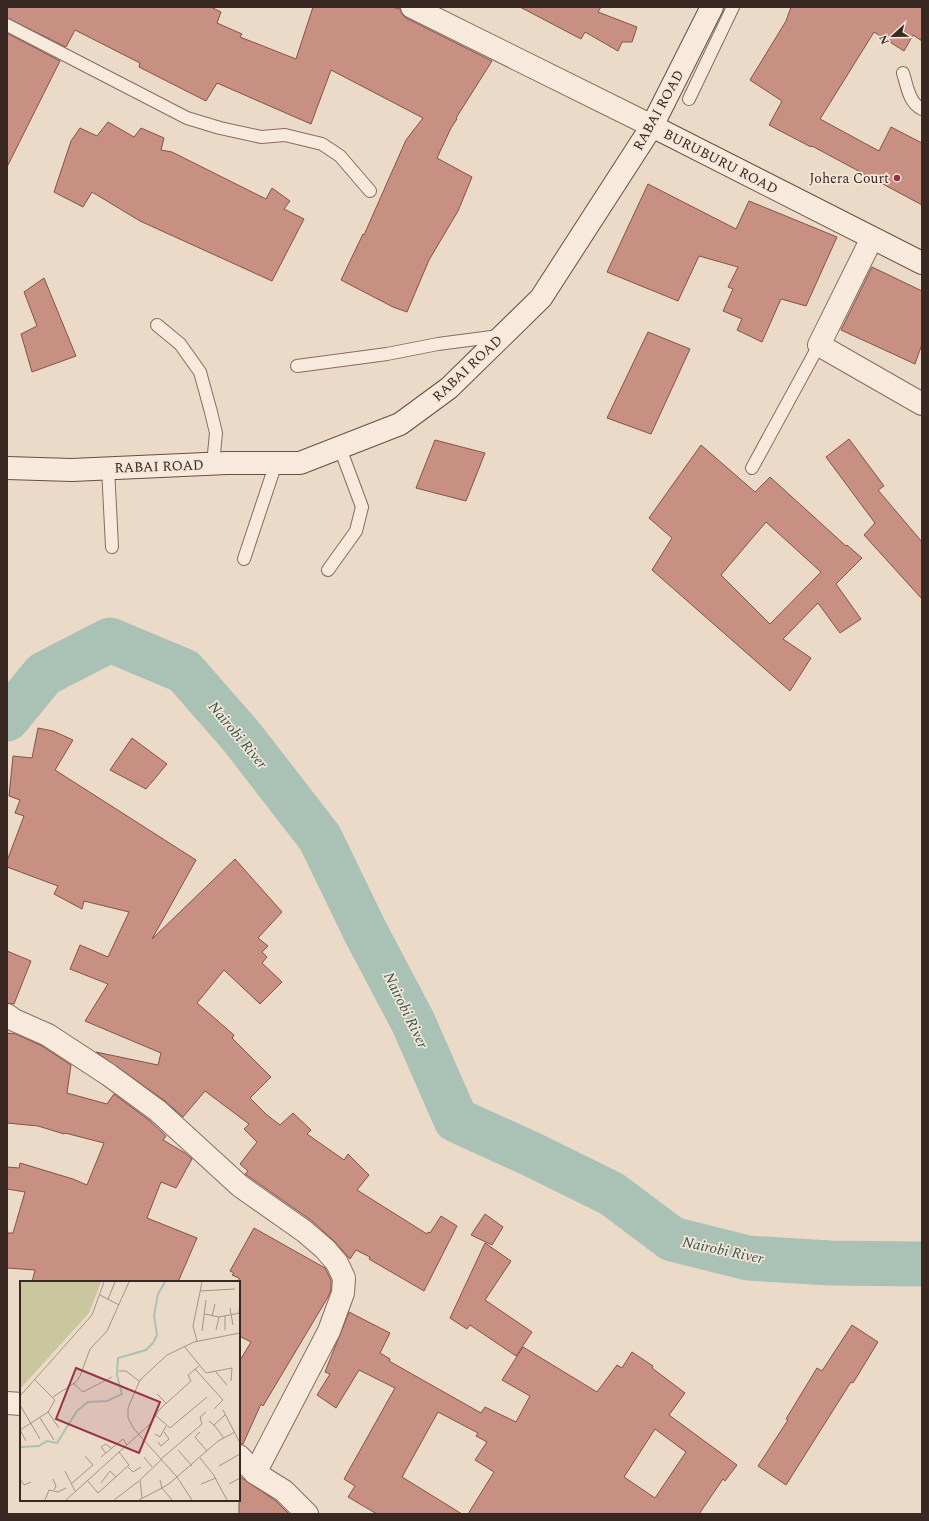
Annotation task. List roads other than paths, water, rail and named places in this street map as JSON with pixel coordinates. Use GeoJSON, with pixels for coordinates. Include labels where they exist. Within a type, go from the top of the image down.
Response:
{"type":"FeatureCollection","features":[{"type":"Feature","properties":{"kind":"street","name":"BURUBURU ROAD"},"geometry":{"type":"LineString","coordinates":[[412,7],[652,126],[922,263]]}},
{"type":"Feature","properties":{"kind":"street","name":"RABAI ROAD"},"geometry":{"type":"LineString","coordinates":[[7,468],[72,470],[213,464],[300,463],[400,424],[449,388],[541,298],[652,126],[712,7]]}},
{"type":"Feature","properties":{"kind":"street"},"geometry":{"type":"LineString","coordinates":[[872,238],[819,344],[922,404]]}},
{"type":"Feature","properties":{"kind":"street"},"geometry":{"type":"LineString","coordinates":[[7,1015],[14,1020],[48,1035],[158,1111],[240,1186],[304,1231],[337,1263],[344,1278],[343,1293],[329,1331],[255,1473]]}},
{"type":"Feature","properties":{"kind":"street"},"geometry":{"type":"LineString","coordinates":[[7,1403],[20,1404]]}},
{"type":"Feature","properties":{"kind":"street"},"geometry":{"type":"LineString","coordinates":[[240,1457],[255,1473],[284,1491],[307,1514]]}},
{"type":"Feature","properties":{"kind":"lane"},"geometry":{"type":"LineString","coordinates":[[689,99],[733,7]]}},
{"type":"Feature","properties":{"kind":"lane"},"geometry":{"type":"LineString","coordinates":[[7,25],[187,118],[220,128],[261,137],[284,135],[322,144],[340,156],[370,191]]}},
{"type":"Feature","properties":{"kind":"lane"},"geometry":{"type":"LineString","coordinates":[[903,73],[912,100],[918,108],[922,109]]}},
{"type":"Feature","properties":{"kind":"lane"},"geometry":{"type":"LineString","coordinates":[[157,325],[180,344],[200,372],[216,433],[213,464]]}},
{"type":"Feature","properties":{"kind":"lane"},"geometry":{"type":"LineString","coordinates":[[297,366],[387,354],[438,344],[502,336]]}},
{"type":"Feature","properties":{"kind":"lane"},"geometry":{"type":"LineString","coordinates":[[752,468],[819,344]]}},
{"type":"Feature","properties":{"kind":"lane"},"geometry":{"type":"LineString","coordinates":[[328,570],[356,532],[362,507],[340,448]]}},
{"type":"Feature","properties":{"kind":"lane"},"geometry":{"type":"LineString","coordinates":[[244,560],[276,463]]}},
{"type":"Feature","properties":{"kind":"lane"},"geometry":{"type":"LineString","coordinates":[[108,468],[112,547]]}},
{"type":"Feature","properties":{"kind":"waterway","name":"Nairobi River"},"geometry":{"type":"LineString","coordinates":[[7,719],[44,674],[110,640],[184,671],[241,736],[320,838],[365,931],[413,1022],[456,1120],[531,1154],[612,1194],[672,1239],[748,1258],[830,1263],[922,1264]]}},
{"type":"Feature","properties":{"kind":"place","name":"Johera Court"},"geometry":{"type":"Point","coordinates":[897,178]}}]}
